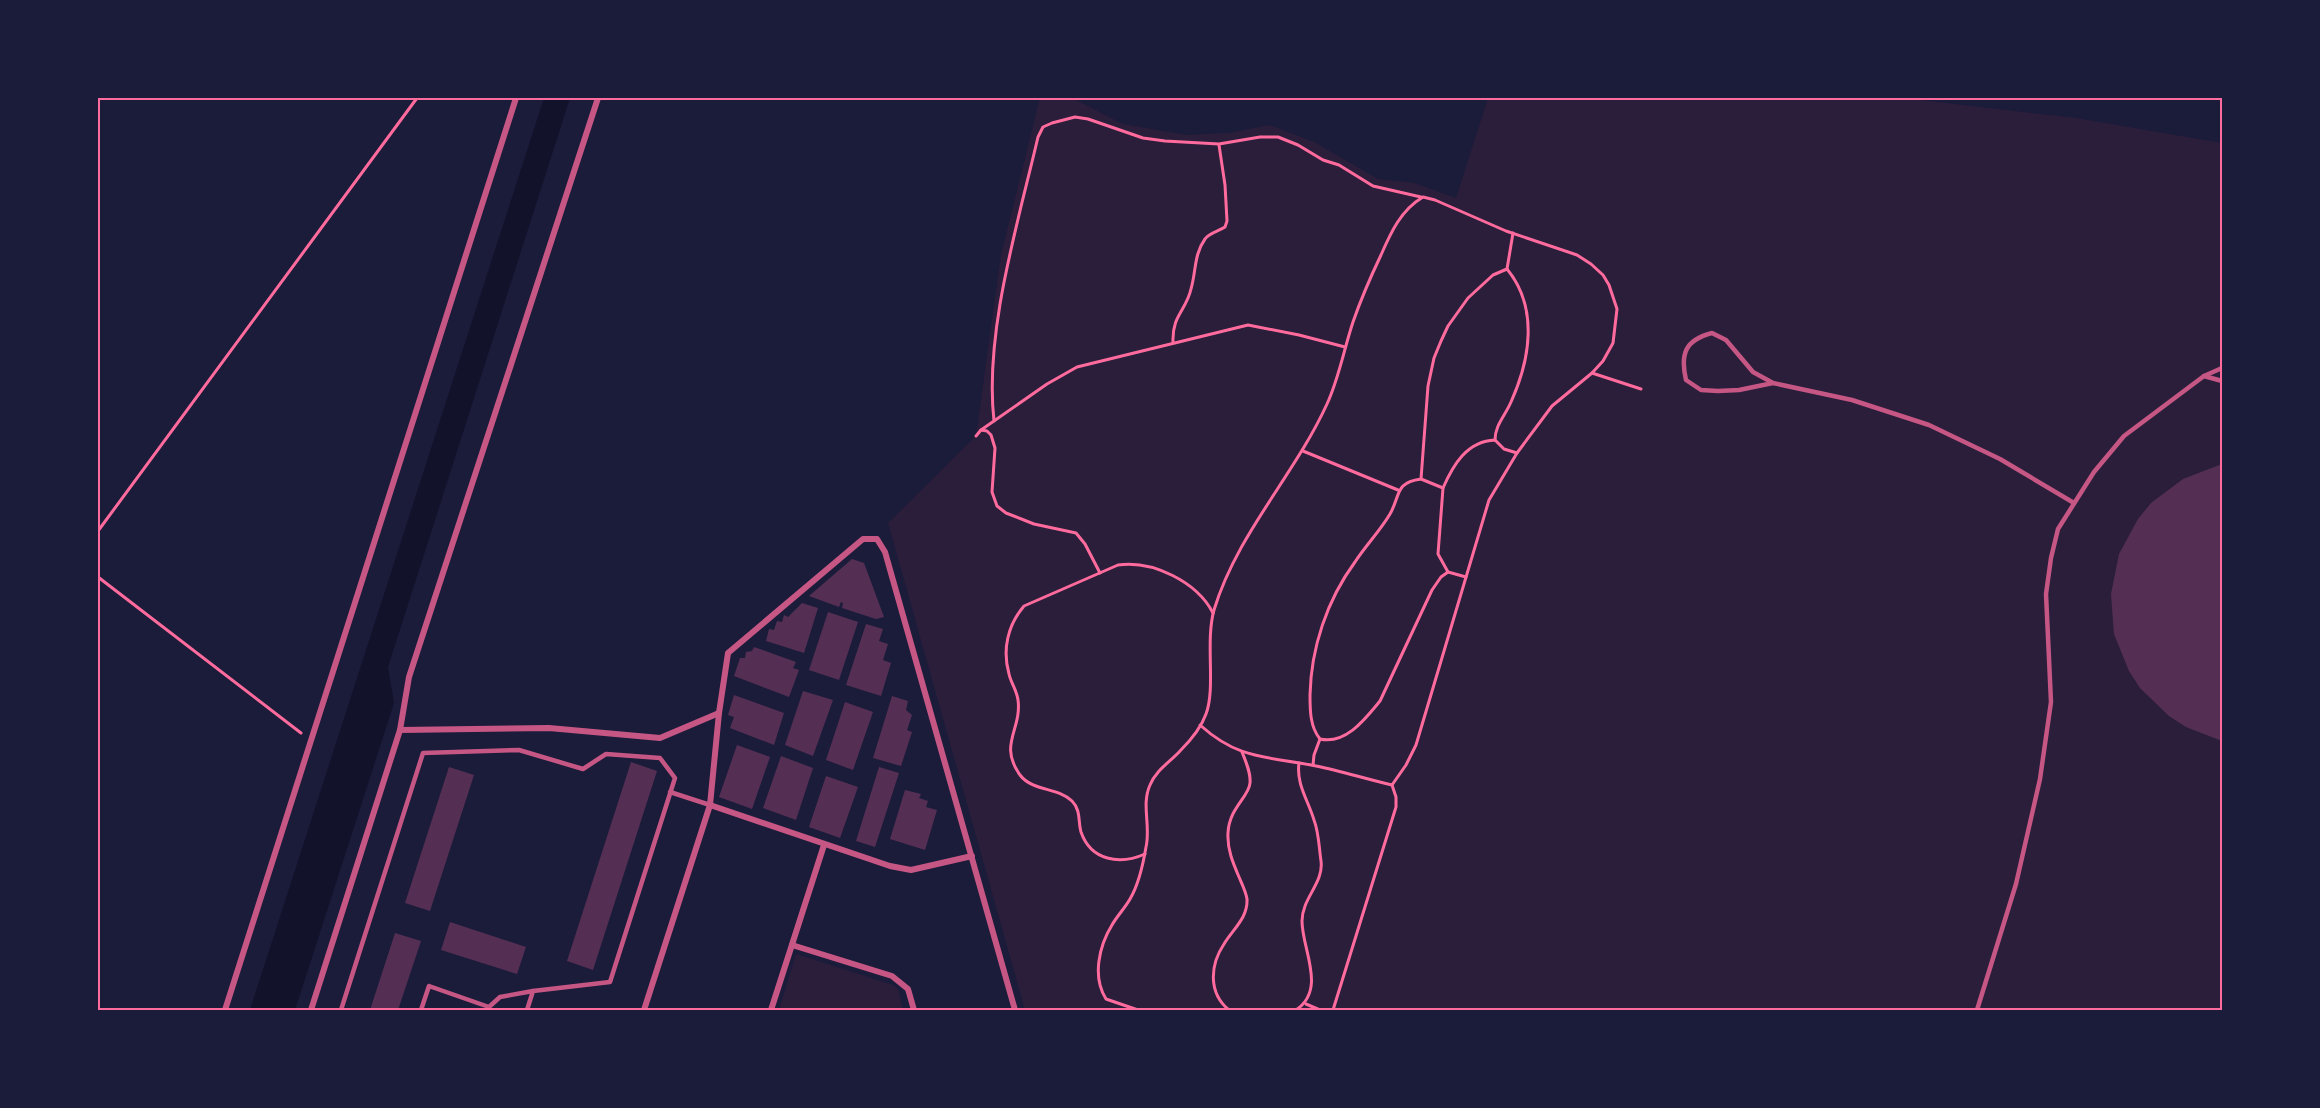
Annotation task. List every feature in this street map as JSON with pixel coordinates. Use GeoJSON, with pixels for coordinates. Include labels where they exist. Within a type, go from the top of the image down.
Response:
{"type":"FeatureCollection","features":[{"type":"Feature","properties":{"kind":"street"},"geometry":{"type":"LineString","coordinates":[[225,1011],[516,98]]}},
{"type":"Feature","properties":{"kind":"street"},"geometry":{"type":"LineString","coordinates":[[311,1011],[400,730],[409,677],[598,98]]}},
{"type":"Feature","properties":{"kind":"street"},"geometry":{"type":"LineString","coordinates":[[644,1011],[710,805],[719,713],[728,653],[863,538],[877,539],[885,552],[1015,1011]]}},
{"type":"Feature","properties":{"kind":"street"},"geometry":{"type":"LineString","coordinates":[[400,730],[549,728],[660,738],[719,713]]}},
{"type":"Feature","properties":{"kind":"street"},"geometry":{"type":"LineString","coordinates":[[710,805],[890,866],[911,870],[972,856]]}},
{"type":"Feature","properties":{"kind":"street"},"geometry":{"type":"LineString","coordinates":[[771,1011],[824,844]]}},
{"type":"Feature","properties":{"kind":"street"},"geometry":{"type":"LineString","coordinates":[[792,945],[892,976],[908,989],[914,1011]]}},
{"type":"Feature","properties":{"kind":"lane"},"geometry":{"type":"LineString","coordinates":[[1773,383],[1739,390],[1701,390],[1686,380],[1682,364],[1686,348],[1697,337],[1712,333],[1726,340],[1753,372],[1773,383],[1852,400],[1929,425],[2000,459],[2074,503]]}},
{"type":"Feature","properties":{"kind":"lane"},"geometry":{"type":"LineString","coordinates":[[1977,1011],[2016,884],[2040,779],[2051,702],[2046,594],[2058,529],[2094,472],[2124,436],[2204,376],[2223,368]]}},
{"type":"Feature","properties":{"kind":"lane"},"geometry":{"type":"LineString","coordinates":[[2204,376],[2223,381]]}},
{"type":"Feature","properties":{"kind":"lane"},"geometry":{"type":"LineString","coordinates":[[341,1011],[423,753],[519,750],[583,769],[606,754],[660,758],[675,777],[610,982],[500,997],[489,1009]]}},
{"type":"Feature","properties":{"kind":"lane"},"geometry":{"type":"LineString","coordinates":[[670,792],[710,805]]}},
{"type":"Feature","properties":{"kind":"lane"},"geometry":{"type":"LineString","coordinates":[[421,1011],[429,986],[498,1011]]}},
{"type":"Feature","properties":{"kind":"lane"},"geometry":{"type":"LineString","coordinates":[[527,1011],[533,991]]}},
{"type":"Feature","properties":{"kind":"path"},"geometry":{"type":"LineString","coordinates":[[98,531],[417,98]]}},
{"type":"Feature","properties":{"kind":"path"},"geometry":{"type":"LineString","coordinates":[[994,421],[992,398],[996,331],[1006,277],[1038,137],[1043,128],[1063,119],[1088,118],[1143,138],[1219,144],[1260,137],[1278,137],[1298,145],[1323,160],[1339,165],[1373,186],[1435,200],[1514,233],[1577,255],[1591,264],[1603,275],[1609,285],[1617,309],[1613,343],[1603,361],[1592,374],[1552,406],[1517,453],[1489,500],[1416,746],[1392,785]]}},
{"type":"Feature","properties":{"kind":"path"},"geometry":{"type":"LineString","coordinates":[[1173,342],[1174,322],[1191,290],[1196,260],[1204,239],[1209,234],[1225,227],[1227,221],[1219,144]]}},
{"type":"Feature","properties":{"kind":"path"},"geometry":{"type":"LineString","coordinates":[[1138,1011],[1106,999],[1098,965],[1106,936],[1130,899],[1139,879],[1147,842],[1146,798],[1151,782],[1164,765],[1187,743],[1207,712],[1210,644],[1214,613],[1238,550],[1303,451],[1327,404],[1366,289],[1393,227],[1410,205],[1423,197]]}},
{"type":"Feature","properties":{"kind":"path"},"geometry":{"type":"LineString","coordinates":[[1507,269],[1514,233]]}},
{"type":"Feature","properties":{"kind":"path"},"geometry":{"type":"LineString","coordinates":[[1495,440],[1500,419],[1510,404],[1529,348],[1525,307],[1515,278],[1507,269]]}},
{"type":"Feature","properties":{"kind":"path"},"geometry":{"type":"LineString","coordinates":[[1421,479],[1428,386],[1441,341],[1452,319],[1468,298],[1493,275],[1507,269]]}},
{"type":"Feature","properties":{"kind":"path"},"geometry":{"type":"LineString","coordinates":[[976,436],[981,430],[1047,384],[1077,367],[1108,361],[1173,342],[1253,324],[1345,347]]}},
{"type":"Feature","properties":{"kind":"path"},"geometry":{"type":"LineString","coordinates":[[1592,374],[1641,389]]}},
{"type":"Feature","properties":{"kind":"path"},"geometry":{"type":"LineString","coordinates":[[981,430],[987,431],[994,442],[992,492],[997,506],[1006,513],[1034,524],[1076,533],[1085,544],[1100,573]]}},
{"type":"Feature","properties":{"kind":"path"},"geometry":{"type":"LineString","coordinates":[[1495,440],[1504,448],[1517,453]]}},
{"type":"Feature","properties":{"kind":"path"},"geometry":{"type":"LineString","coordinates":[[1466,577],[1448,572],[1438,554],[1443,488],[1458,460],[1465,453],[1477,443],[1495,440]]}},
{"type":"Feature","properties":{"kind":"path"},"geometry":{"type":"LineString","coordinates":[[1303,451],[1399,490]]}},
{"type":"Feature","properties":{"kind":"path"},"geometry":{"type":"LineString","coordinates":[[1320,739],[1316,734],[1311,715],[1311,683],[1322,624],[1344,579],[1390,514],[1399,490],[1405,484],[1421,479],[1443,488]]}},
{"type":"Feature","properties":{"kind":"path"},"geometry":{"type":"LineString","coordinates":[[1145,854],[1132,860],[1119,861],[1101,856],[1085,841],[1077,809],[1072,801],[1062,794],[1034,785],[1019,774],[1010,750],[1018,711],[1018,698],[1009,675],[1006,645],[1015,617],[1024,606],[1118,565],[1134,563],[1155,568],[1193,589],[1204,598],[1214,613]]}},
{"type":"Feature","properties":{"kind":"path"},"geometry":{"type":"LineString","coordinates":[[1320,739],[1336,739],[1351,731],[1369,716],[1386,690],[1432,590],[1441,577],[1448,572]]}},
{"type":"Feature","properties":{"kind":"path"},"geometry":{"type":"LineString","coordinates":[[98,577],[311,741]]}},
{"type":"Feature","properties":{"kind":"path"},"geometry":{"type":"LineString","coordinates":[[1200,725],[1221,743],[1242,751],[1313,765],[1392,785]]}},
{"type":"Feature","properties":{"kind":"path"},"geometry":{"type":"LineString","coordinates":[[1313,765],[1320,739]]}},
{"type":"Feature","properties":{"kind":"path"},"geometry":{"type":"LineString","coordinates":[[1229,1011],[1217,997],[1213,984],[1213,972],[1222,945],[1244,915],[1247,899],[1232,861],[1228,836],[1232,814],[1249,789],[1250,781],[1242,751]]}},
{"type":"Feature","properties":{"kind":"path"},"geometry":{"type":"LineString","coordinates":[[1296,1011],[1306,1004],[1311,994],[1311,976],[1302,920],[1303,907],[1319,878],[1322,864],[1315,823],[1301,789],[1298,774],[1299,763]]}},
{"type":"Feature","properties":{"kind":"path"},"geometry":{"type":"LineString","coordinates":[[1333,1011],[1396,807],[1392,785]]}},
{"type":"Feature","properties":{"kind":"path"},"geometry":{"type":"LineString","coordinates":[[1306,1004],[1320,1011]]}},
{"type":"Feature","properties":{"kind":"shaded area"},"geometry":{"type":"Polygon","coordinates":[[[544,98],[570,98],[388,667],[394,703],[295,1010],[250,1010],[544,98]]]}},
{"type":"Feature","properties":{"kind":"shaded area"},"geometry":{"type":"Polygon","coordinates":[[[1040,98],[1072,98],[1123,124],[1187,135],[1229,133],[1270,125],[1314,142],[1378,179],[1414,183],[1456,198],[1488,98],[1903,98],[2076,118],[2222,143],[2222,1010],[1025,1010],[888,523],[976,436],[1001,255],[1040,98]]]}},
{"type":"Feature","properties":{"kind":"shaded area"},"geometry":{"type":"Polygon","coordinates":[[[796,954],[893,985],[898,989],[903,1010],[779,1010],[796,954]]]}},
{"type":"Feature","properties":{"kind":"building"},"geometry":{"type":"Polygon","coordinates":[[[2222,464],[2222,741],[2186,727],[2169,716],[2140,688],[2129,671],[2114,634],[2111,594],[2119,554],[2138,519],[2151,503],[2183,479],[2222,464]]]}},
{"type":"Feature","properties":{"kind":"building"},"geometry":{"type":"Polygon","coordinates":[[[852,559],[864,563],[884,617],[876,619],[842,608],[843,603],[841,602],[839,607],[809,596],[852,559]]]}},
{"type":"Feature","properties":{"kind":"building"},"geometry":{"type":"Polygon","coordinates":[[[802,603],[818,608],[804,653],[766,641],[769,629],[774,630],[777,621],[782,622],[784,615],[788,617],[802,603]]]}},
{"type":"Feature","properties":{"kind":"building"},"geometry":{"type":"Polygon","coordinates":[[[828,612],[858,622],[839,680],[809,670],[828,612]]]}},
{"type":"Feature","properties":{"kind":"building"},"geometry":{"type":"Polygon","coordinates":[[[866,624],[883,629],[879,641],[888,644],[883,660],[891,663],[881,696],[846,685],[866,624]]]}},
{"type":"Feature","properties":{"kind":"building"},"geometry":{"type":"Polygon","coordinates":[[[754,647],[796,662],[793,668],[799,670],[789,697],[734,676],[740,658],[745,658],[746,652],[752,651],[754,647]]]}},
{"type":"Feature","properties":{"kind":"building"},"geometry":{"type":"Polygon","coordinates":[[[803,691],[833,700],[813,756],[785,745],[803,691]]]}},
{"type":"Feature","properties":{"kind":"building"},"geometry":{"type":"Polygon","coordinates":[[[734,695],[784,713],[774,745],[730,728],[734,717],[728,715],[734,695]]]}},
{"type":"Feature","properties":{"kind":"building"},"geometry":{"type":"Polygon","coordinates":[[[892,696],[908,701],[906,710],[912,715],[907,730],[912,732],[901,766],[873,758],[892,696]]]}},
{"type":"Feature","properties":{"kind":"building"},"geometry":{"type":"Polygon","coordinates":[[[845,702],[873,712],[853,770],[826,760],[845,702]]]}},
{"type":"Feature","properties":{"kind":"building"},"geometry":{"type":"Polygon","coordinates":[[[737,745],[770,757],[752,809],[719,797],[737,745]]]}},
{"type":"Feature","properties":{"kind":"building"},"geometry":{"type":"Polygon","coordinates":[[[781,756],[813,768],[796,820],[763,808],[781,756]]]}},
{"type":"Feature","properties":{"kind":"building"},"geometry":{"type":"Polygon","coordinates":[[[631,762],[657,771],[593,970],[567,961],[631,762]]]}},
{"type":"Feature","properties":{"kind":"building"},"geometry":{"type":"Polygon","coordinates":[[[449,767],[474,775],[430,911],[405,903],[449,767]]]}},
{"type":"Feature","properties":{"kind":"building"},"geometry":{"type":"Polygon","coordinates":[[[879,767],[899,773],[875,847],[856,841],[879,767]]]}},
{"type":"Feature","properties":{"kind":"building"},"geometry":{"type":"Polygon","coordinates":[[[826,776],[858,787],[840,838],[809,827],[826,776]]]}},
{"type":"Feature","properties":{"kind":"building"},"geometry":{"type":"Polygon","coordinates":[[[905,790],[921,794],[919,798],[928,801],[926,807],[937,810],[925,850],[890,839],[905,790]]]}},
{"type":"Feature","properties":{"kind":"building"},"geometry":{"type":"Polygon","coordinates":[[[450,922],[526,947],[517,974],[441,950],[450,922]]]}},
{"type":"Feature","properties":{"kind":"building"},"geometry":{"type":"Polygon","coordinates":[[[395,933],[421,941],[398,1010],[370,1010],[395,933]]]}}]}
